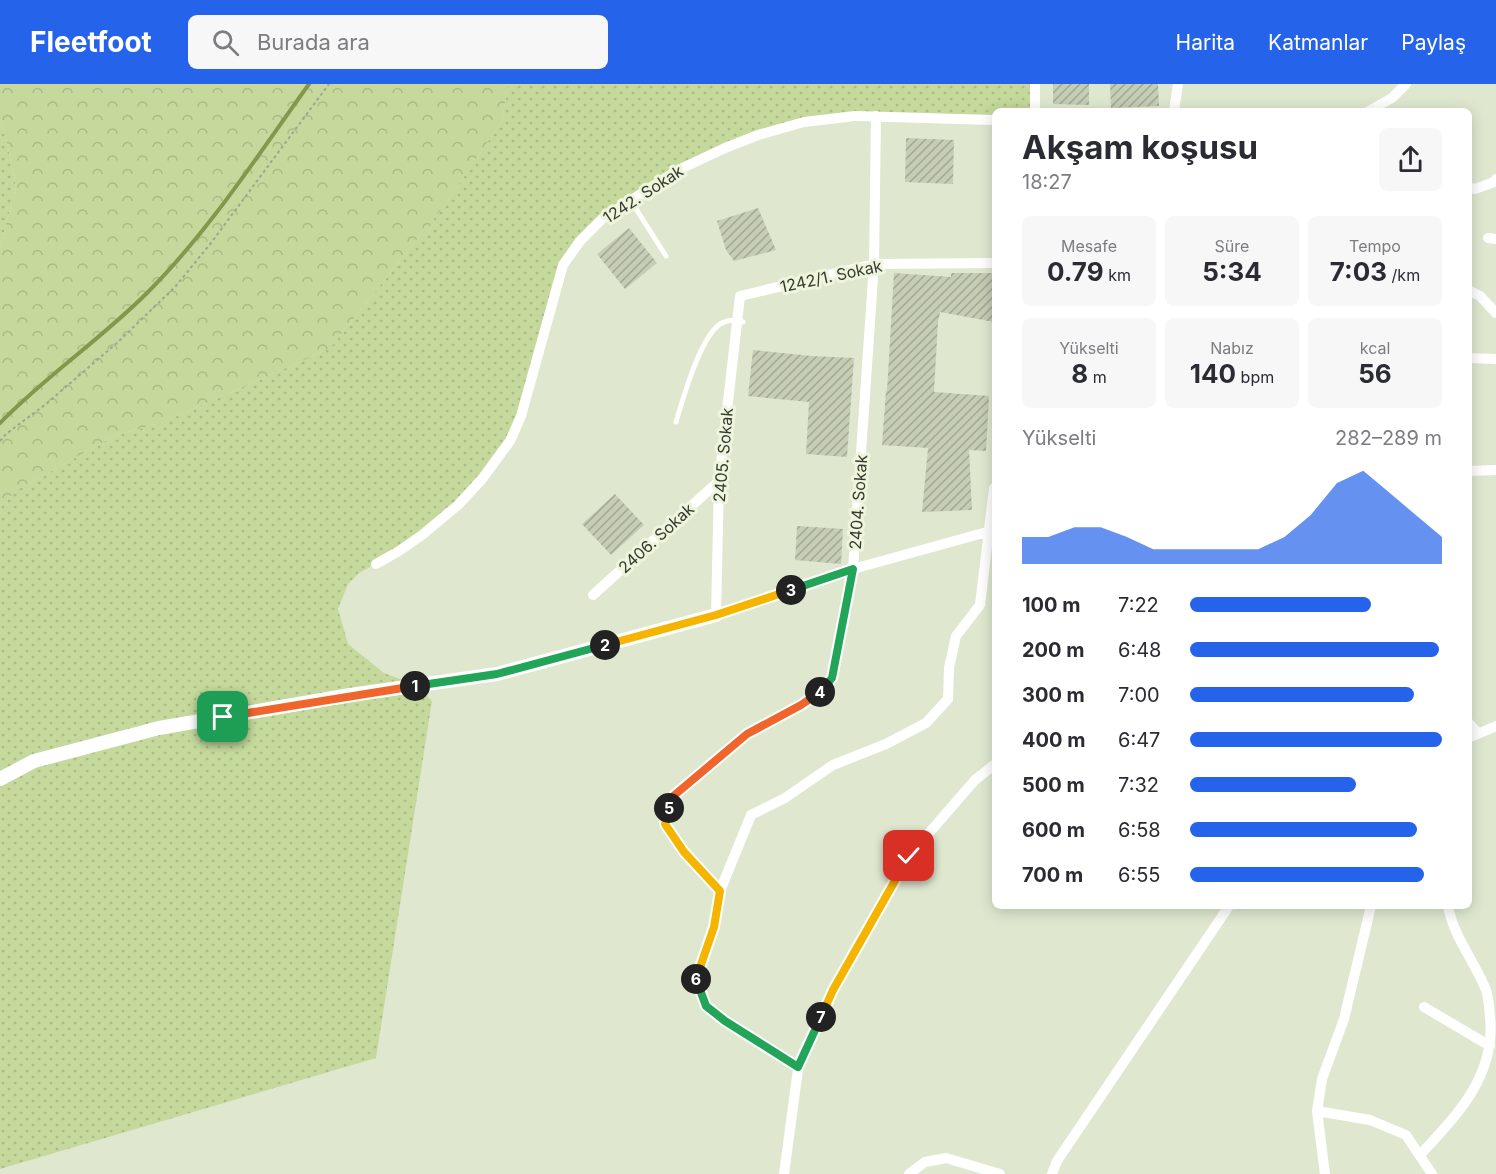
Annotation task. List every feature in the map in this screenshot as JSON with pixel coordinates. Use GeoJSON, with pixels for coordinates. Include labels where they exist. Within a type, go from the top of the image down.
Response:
{"type":"FeatureCollection","features":[{"type":"Feature","properties":{"kind":"street"},"geometry":{"type":"LineString","coordinates":[[1035,84],[1035,108]]}},
{"type":"Feature","properties":{"kind":"street"},"geometry":{"type":"LineString","coordinates":[[1174,108],[1178,84]]}},
{"type":"Feature","properties":{"kind":"street"},"geometry":{"type":"LineString","coordinates":[[1375,108],[1392,98],[1406,84]]}},
{"type":"Feature","properties":{"kind":"street","name":"1242. Sokak"},"geometry":{"type":"LineString","coordinates":[[376,564],[422,536],[458,505],[482,479],[510,441],[521,416],[563,265],[580,241],[602,219],[678,170],[758,135],[804,122],[855,116],[992,120]]}},
{"type":"Feature","properties":{"kind":"street","name":"2404. Sokak"},"geometry":{"type":"LineString","coordinates":[[720,891],[684,852],[665,824],[671,798],[747,734],[819,693],[832,678],[853,569],[874,264],[876,117]]}},
{"type":"Feature","properties":{"kind":"street"},"geometry":{"type":"LineString","coordinates":[[1472,188],[1494,182],[1496,179]]}},
{"type":"Feature","properties":{"kind":"street","name":"1242/1. Sokak"},"geometry":{"type":"LineString","coordinates":[[740,296],[874,264],[992,263]]}},
{"type":"Feature","properties":{"kind":"street"},"geometry":{"type":"LineString","coordinates":[[1472,292],[1480,296],[1496,313]]}},
{"type":"Feature","properties":{"kind":"street","name":"2405. Sokak"},"geometry":{"type":"LineString","coordinates":[[716,615],[719,481],[740,296]]}},
{"type":"Feature","properties":{"kind":"street"},"geometry":{"type":"LineString","coordinates":[[1472,358],[1496,359]]}},
{"type":"Feature","properties":{"kind":"street"},"geometry":{"type":"LineString","coordinates":[[1472,471],[1496,470]]}},
{"type":"Feature","properties":{"kind":"street","name":"2406. Sokak"},"geometry":{"type":"LineString","coordinates":[[593,595],[719,481]]}},
{"type":"Feature","properties":{"kind":"street"},"geometry":{"type":"LineString","coordinates":[[0,779],[34,761],[159,728],[350,695],[497,674],[716,615],[853,569],[992,531],[980,605],[956,636],[949,668],[948,699],[926,723],[886,744],[833,765],[785,798],[751,815],[720,891],[714,927],[696,978],[706,1006],[725,1021],[798,1067]]}},
{"type":"Feature","properties":{"kind":"street"},"geometry":{"type":"LineString","coordinates":[[1473,736],[1496,726]]}},
{"type":"Feature","properties":{"kind":"street"},"geometry":{"type":"LineString","coordinates":[[784,1174],[798,1067],[833,990],[909,856],[975,780],[992,767]]}},
{"type":"Feature","properties":{"kind":"street"},"geometry":{"type":"LineString","coordinates":[[1052,1174],[1057,1161],[1227,909]]}},
{"type":"Feature","properties":{"kind":"street"},"geometry":{"type":"LineString","coordinates":[[1325,1174],[1317,1111],[1322,1079],[1344,1019],[1370,909]]}},
{"type":"Feature","properties":{"kind":"street"},"geometry":{"type":"LineString","coordinates":[[1420,1155],[1463,1108],[1485,1070],[1493,1035],[1493,1010],[1487,992],[1459,935],[1449,909]]}},
{"type":"Feature","properties":{"kind":"street"},"geometry":{"type":"LineString","coordinates":[[1425,1007],[1490,1046]]}},
{"type":"Feature","properties":{"kind":"street"},"geometry":{"type":"LineString","coordinates":[[1317,1111],[1370,1120],[1406,1135],[1432,1174]]}},
{"type":"Feature","properties":{"kind":"street"},"geometry":{"type":"LineString","coordinates":[[909,1174],[925,1162],[946,1158],[1000,1174]]}},
{"type":"Feature","properties":{"kind":"lane"},"geometry":{"type":"LineString","coordinates":[[630,200],[666,256]]}},
{"type":"Feature","properties":{"kind":"lane"},"geometry":{"type":"LineString","coordinates":[[676,422],[687,385],[710,336],[723,323],[733,320],[743,322]]}},
{"type":"Feature","properties":{"kind":"path"},"geometry":{"type":"LineString","coordinates":[[0,441],[118,342],[175,287],[218,234],[329,84]]}},
{"type":"Feature","properties":{"kind":"green space"},"geometry":{"type":"Polygon","coordinates":[[[0,84],[508,84],[502,121],[444,206],[329,349],[161,423],[116,435],[19,489],[0,506],[0,247],[16,187],[5,133],[0,123],[0,84]]]}},
{"type":"Feature","properties":{"kind":"green space"},"geometry":{"type":"Polygon","coordinates":[[[508,84],[1035,84],[1035,108],[992,108],[992,120],[804,122],[725,148],[602,219],[563,265],[521,416],[482,479],[399,551],[359,573],[348,584],[338,609],[348,644],[384,673],[416,685],[432,701],[376,1058],[0,1169],[0,506],[19,489],[116,435],[161,423],[329,349],[444,206],[502,121],[508,84]]]}},
{"type":"Feature","properties":{"kind":"green space"},"geometry":{"type":"Polygon","coordinates":[[[0,123],[5,133],[16,187],[0,247],[0,123]]]}},
{"type":"Feature","properties":{"kind":"building"},"geometry":{"type":"Polygon","coordinates":[[[1053,84],[1089,84],[1089,105],[1053,104],[1053,84]]]}},
{"type":"Feature","properties":{"kind":"building"},"geometry":{"type":"Polygon","coordinates":[[[1110,84],[1158,84],[1159,106],[1111,108],[1110,84]]]}},
{"type":"Feature","properties":{"kind":"building"},"geometry":{"type":"Polygon","coordinates":[[[906,138],[954,140],[953,184],[905,182],[906,138]]]}},
{"type":"Feature","properties":{"kind":"building"},"geometry":{"type":"Polygon","coordinates":[[[758,208],[776,250],[734,261],[726,250],[717,221],[758,208]]]}},
{"type":"Feature","properties":{"kind":"building"},"geometry":{"type":"Polygon","coordinates":[[[629,228],[657,263],[625,289],[597,254],[629,228]]]}},
{"type":"Feature","properties":{"kind":"building"},"geometry":{"type":"Polygon","coordinates":[[[894,273],[951,277],[951,273],[992,273],[992,322],[940,312],[938,322],[934,392],[989,396],[986,451],[969,450],[972,510],[922,512],[928,448],[882,445],[894,273]]]}},
{"type":"Feature","properties":{"kind":"building"},"geometry":{"type":"Polygon","coordinates":[[[753,350],[854,358],[847,457],[806,454],[809,402],[748,396],[753,350]]]}},
{"type":"Feature","properties":{"kind":"building"},"geometry":{"type":"Polygon","coordinates":[[[615,494],[644,525],[611,555],[582,524],[615,494]]]}},
{"type":"Feature","properties":{"kind":"building"},"geometry":{"type":"Polygon","coordinates":[[[797,526],[843,529],[841,564],[795,560],[797,526]]]}},
{"type":"Feature","properties":{"kind":"waterway"},"geometry":{"type":"LineString","coordinates":[[0,423],[36,389],[129,310],[170,269],[232,192],[309,84]]}},
{"type":"Feature","properties":{"kind":"route"},"geometry":{"type":"LineString","coordinates":[[223,717],[350,695],[497,674],[716,615],[853,569],[832,678],[819,693],[801,705],[747,734],[671,798],[665,824],[684,852],[720,891],[714,927],[696,978],[706,1006],[725,1021],[798,1067],[833,990],[909,856]]}}]}
